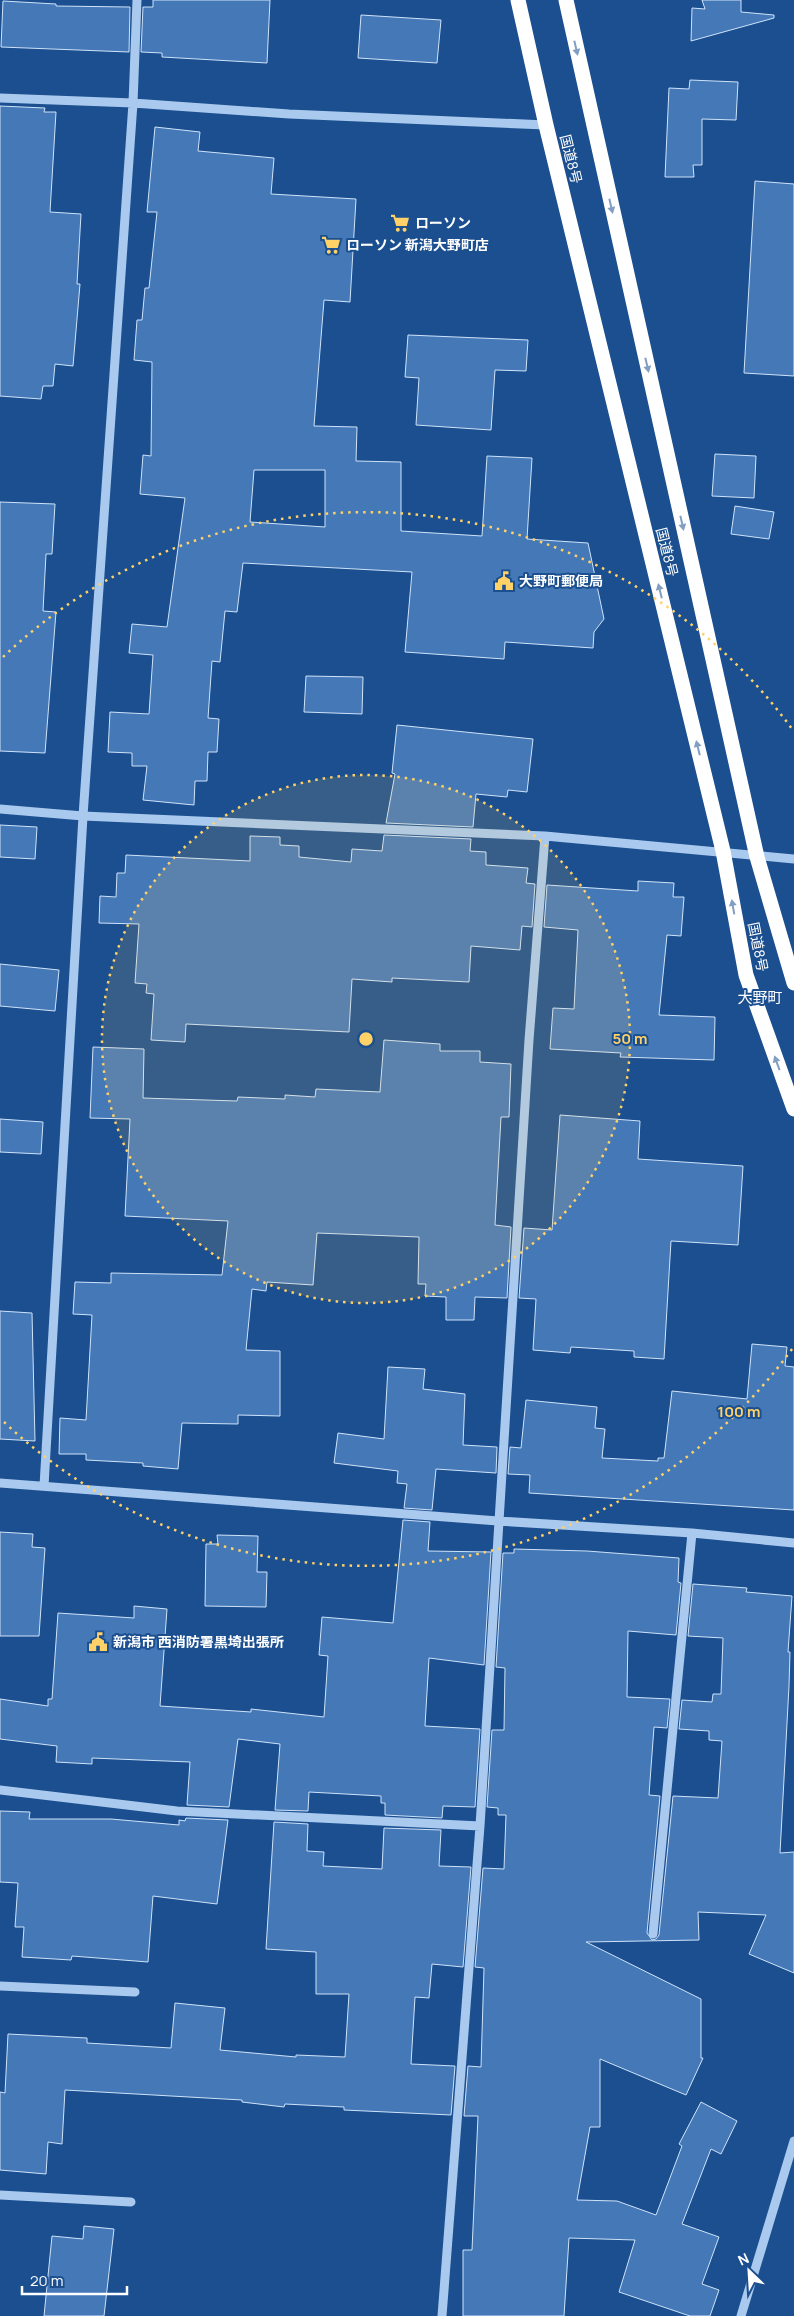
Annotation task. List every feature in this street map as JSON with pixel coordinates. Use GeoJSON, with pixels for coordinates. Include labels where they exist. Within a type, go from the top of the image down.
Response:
{"type":"FeatureCollection","features":[{"type":"Feature","properties":{"kind":"highway","name":"国道8号"},"geometry":{"type":"LineString","coordinates":[[518,0],[546,125],[723,851],[746,975],[794,1109]]}},
{"type":"Feature","properties":{"kind":"highway","name":"国道8号"},"geometry":{"type":"LineString","coordinates":[[566,0],[757,857],[794,983]]}},
{"type":"Feature","properties":{"kind":"street"},"geometry":{"type":"LineString","coordinates":[[44,1486],[83,816],[133,103],[137,0]]}},
{"type":"Feature","properties":{"kind":"street"},"geometry":{"type":"LineString","coordinates":[[0,98],[133,103],[289,114],[546,125]]}},
{"type":"Feature","properties":{"kind":"street"},"geometry":{"type":"LineString","coordinates":[[0,809],[83,816],[545,836],[794,859]]}},
{"type":"Feature","properties":{"kind":"street"},"geometry":{"type":"LineString","coordinates":[[442,2316],[480,1826],[528,1060],[545,836]]}},
{"type":"Feature","properties":{"kind":"street"},"geometry":{"type":"LineString","coordinates":[[0,1483],[498,1521],[692,1533],[794,1543]]}},
{"type":"Feature","properties":{"kind":"street"},"geometry":{"type":"LineString","coordinates":[[653,1934],[692,1533]]}},
{"type":"Feature","properties":{"kind":"street"},"geometry":{"type":"LineString","coordinates":[[0,1790],[177,1811],[480,1826]]}},
{"type":"Feature","properties":{"kind":"street"},"geometry":{"type":"LineString","coordinates":[[0,1986],[135,1992]]}},
{"type":"Feature","properties":{"kind":"street"},"geometry":{"type":"LineString","coordinates":[[741,2316],[794,2141]]}},
{"type":"Feature","properties":{"kind":"street"},"geometry":{"type":"LineString","coordinates":[[0,2195],[131,2202]]}},
{"type":"Feature","properties":{"kind":"building"},"geometry":{"type":"Polygon","coordinates":[[[153,0],[270,0],[267,63],[162,57],[162,53],[141,52],[143,7],[153,7],[153,0]]]}},
{"type":"Feature","properties":{"kind":"building"},"geometry":{"type":"Polygon","coordinates":[[[702,0],[741,0],[741,12],[774,15],[774,18],[691,41],[692,8],[705,9],[702,0]]]}},
{"type":"Feature","properties":{"kind":"building"},"geometry":{"type":"Polygon","coordinates":[[[3,1],[56,4],[56,6],[130,7],[129,52],[1,47],[3,1]]]}},
{"type":"Feature","properties":{"kind":"building"},"geometry":{"type":"Polygon","coordinates":[[[361,15],[441,20],[437,63],[358,58],[361,15]]]}},
{"type":"Feature","properties":{"kind":"building"},"geometry":{"type":"Polygon","coordinates":[[[690,80],[738,82],[736,120],[702,119],[702,165],[693,165],[694,177],[665,177],[669,88],[689,89],[690,80]]]}},
{"type":"Feature","properties":{"kind":"building"},"geometry":{"type":"Polygon","coordinates":[[[0,106],[45,108],[44,112],[56,112],[50,212],[81,214],[77,284],[80,284],[73,366],[55,364],[53,386],[43,386],[41,399],[0,396],[0,106]]]}},
{"type":"Feature","properties":{"kind":"building"},"geometry":{"type":"Polygon","coordinates":[[[155,127],[200,132],[198,151],[274,158],[271,194],[356,199],[350,302],[324,300],[314,426],[357,427],[356,461],[401,462],[401,531],[482,536],[487,456],[532,458],[527,539],[588,543],[604,619],[594,632],[593,648],[505,642],[504,659],[405,652],[412,572],[243,563],[237,612],[225,611],[220,662],[212,661],[208,718],[219,719],[217,752],[208,752],[207,781],[195,781],[194,805],[143,800],[147,766],[132,766],[132,753],[108,752],[110,712],[149,714],[153,655],[129,653],[132,624],[167,627],[185,498],[140,494],[143,455],[151,456],[152,362],[134,360],[137,320],[142,320],[145,288],[149,288],[157,212],[147,212],[155,127]],[[254,470],[250,522],[325,527],[325,470],[254,470]]]}},
{"type":"Feature","properties":{"kind":"building"},"geometry":{"type":"Polygon","coordinates":[[[755,181],[794,184],[794,376],[744,373],[755,181]]]}},
{"type":"Feature","properties":{"kind":"building"},"geometry":{"type":"Polygon","coordinates":[[[408,335],[528,340],[526,371],[495,370],[491,430],[416,425],[419,378],[405,377],[408,335]]]}},
{"type":"Feature","properties":{"kind":"building"},"geometry":{"type":"Polygon","coordinates":[[[715,454],[756,456],[754,498],[712,496],[715,454]]]}},
{"type":"Feature","properties":{"kind":"building"},"geometry":{"type":"Polygon","coordinates":[[[0,502],[55,504],[52,554],[46,554],[43,611],[56,612],[45,753],[0,751],[0,502]]]}},
{"type":"Feature","properties":{"kind":"building"},"geometry":{"type":"Polygon","coordinates":[[[735,506],[774,512],[769,539],[731,534],[735,506]]]}},
{"type":"Feature","properties":{"kind":"building"},"geometry":{"type":"Polygon","coordinates":[[[306,676],[363,677],[362,714],[304,712],[306,676]]]}},
{"type":"Feature","properties":{"kind":"building"},"geometry":{"type":"Polygon","coordinates":[[[397,725],[533,739],[527,792],[508,790],[507,797],[476,794],[473,827],[386,823],[395,774],[392,773],[397,725]]]}},
{"type":"Feature","properties":{"kind":"building"},"geometry":{"type":"Polygon","coordinates":[[[0,825],[37,827],[35,859],[0,857],[0,825]]]}},
{"type":"Feature","properties":{"kind":"building"},"geometry":{"type":"Polygon","coordinates":[[[384,835],[471,839],[470,851],[486,852],[486,865],[528,868],[526,883],[535,884],[532,927],[522,926],[520,950],[471,946],[469,982],[392,978],[392,982],[352,979],[349,1032],[186,1024],[185,1042],[151,1040],[154,994],[146,993],[147,984],[135,983],[139,924],[99,923],[100,896],[116,897],[117,873],[125,873],[126,855],[250,861],[250,836],[280,837],[280,845],[299,846],[299,857],[351,862],[352,849],[382,851],[384,835]]]}},
{"type":"Feature","properties":{"kind":"building"},"geometry":{"type":"Polygon","coordinates":[[[638,881],[674,883],[673,897],[684,897],[681,936],[667,935],[659,1015],[715,1017],[714,1060],[620,1057],[621,1053],[550,1049],[553,1008],[574,1009],[578,930],[544,927],[547,885],[638,891],[638,881]]]}},
{"type":"Feature","properties":{"kind":"building"},"geometry":{"type":"Polygon","coordinates":[[[0,964],[59,970],[55,1011],[0,1006],[0,964]]]}},
{"type":"Feature","properties":{"kind":"building"},"geometry":{"type":"Polygon","coordinates":[[[384,1040],[440,1044],[440,1051],[480,1051],[480,1062],[511,1064],[509,1117],[501,1117],[495,1225],[511,1227],[507,1298],[475,1297],[474,1320],[446,1320],[446,1297],[425,1296],[426,1284],[418,1284],[419,1237],[317,1233],[313,1285],[267,1282],[266,1291],[252,1289],[246,1350],[280,1351],[280,1416],[238,1415],[238,1424],[182,1423],[178,1469],[143,1466],[143,1463],[86,1460],[86,1454],[59,1454],[60,1418],[86,1420],[92,1315],[73,1314],[75,1282],[111,1283],[111,1273],[222,1275],[228,1221],[125,1216],[130,1119],[90,1118],[93,1047],[144,1049],[143,1098],[237,1101],[238,1097],[285,1099],[285,1095],[315,1097],[316,1089],[380,1092],[384,1040]]]}},
{"type":"Feature","properties":{"kind":"building"},"geometry":{"type":"Polygon","coordinates":[[[560,1115],[640,1121],[638,1159],[743,1166],[738,1245],[671,1241],[664,1359],[634,1357],[634,1351],[571,1347],[570,1353],[533,1350],[536,1299],[519,1298],[524,1228],[552,1230],[560,1115]]]}},
{"type":"Feature","properties":{"kind":"building"},"geometry":{"type":"Polygon","coordinates":[[[0,1119],[43,1122],[41,1154],[0,1152],[0,1119]]]}},
{"type":"Feature","properties":{"kind":"building"},"geometry":{"type":"Polygon","coordinates":[[[0,1311],[32,1313],[35,1441],[0,1439],[0,1311]]]}},
{"type":"Feature","properties":{"kind":"building"},"geometry":{"type":"Polygon","coordinates":[[[752,1344],[787,1347],[785,1366],[794,1367],[794,1510],[529,1493],[530,1475],[508,1474],[510,1447],[521,1448],[526,1400],[597,1407],[595,1428],[605,1429],[602,1458],[658,1461],[658,1458],[664,1458],[672,1391],[747,1399],[752,1344]]]}},
{"type":"Feature","properties":{"kind":"building"},"geometry":{"type":"Polygon","coordinates":[[[388,1367],[425,1369],[423,1389],[465,1394],[463,1445],[497,1447],[496,1473],[436,1469],[432,1510],[404,1508],[407,1484],[397,1483],[398,1471],[334,1463],[338,1433],[384,1439],[388,1367]]]}},
{"type":"Feature","properties":{"kind":"building"},"geometry":{"type":"Polygon","coordinates":[[[403,1520],[430,1522],[428,1551],[491,1552],[484,1665],[429,1658],[425,1726],[480,1729],[475,1807],[443,1806],[442,1818],[385,1815],[385,1803],[381,1803],[381,1796],[309,1792],[308,1811],[275,1810],[280,1744],[238,1739],[229,1807],[187,1805],[190,1762],[92,1758],[92,1764],[56,1762],[57,1746],[0,1739],[0,1699],[48,1706],[48,1699],[52,1699],[58,1613],[134,1618],[134,1606],[167,1609],[160,1706],[251,1712],[251,1709],[324,1717],[328,1656],[319,1655],[322,1617],[393,1623],[403,1520]]]}},
{"type":"Feature","properties":{"kind":"building"},"geometry":{"type":"Polygon","coordinates":[[[0,1532],[33,1534],[32,1547],[45,1548],[39,1636],[0,1636],[0,1532]]]}},
{"type":"Feature","properties":{"kind":"building"},"geometry":{"type":"Polygon","coordinates":[[[217,1535],[258,1536],[257,1572],[267,1572],[266,1607],[205,1606],[206,1544],[218,1544],[217,1535]]]}},
{"type":"Feature","properties":{"kind":"building"},"geometry":{"type":"Polygon","coordinates":[[[514,1549],[587,1551],[679,1558],[678,1582],[681,1583],[676,1635],[628,1631],[627,1697],[670,1699],[667,1728],[654,1727],[649,1795],[660,1796],[647,1933],[652,1940],[656,1939],[659,1935],[673,1796],[718,1798],[722,1741],[709,1740],[709,1731],[679,1729],[682,1700],[712,1702],[713,1694],[721,1694],[723,1638],[688,1636],[693,1584],[747,1588],[746,1592],[792,1596],[780,1853],[794,1852],[794,1973],[749,1954],[766,1915],[698,1912],[699,1940],[586,1942],[701,1999],[701,2058],[703,2058],[686,2095],[600,2059],[600,2127],[590,2127],[577,2200],[617,2201],[656,2215],[682,2146],[679,2144],[701,2102],[737,2121],[721,2154],[711,2149],[682,2224],[719,2237],[702,2284],[719,2290],[710,2316],[690,2316],[619,2292],[635,2240],[569,2238],[564,2316],[463,2316],[463,2250],[472,2250],[478,2116],[464,2116],[468,2066],[481,2067],[484,1968],[475,1967],[483,1868],[504,1869],[506,1815],[498,1815],[498,1808],[487,1807],[492,1730],[504,1730],[505,1668],[496,1667],[503,1553],[514,1553],[514,1549]]]}},
{"type":"Feature","properties":{"kind":"building"},"geometry":{"type":"Polygon","coordinates":[[[0,1811],[30,1812],[29,1819],[111,1819],[179,1825],[179,1820],[185,1821],[186,1818],[228,1820],[217,1904],[153,1896],[148,1962],[72,1956],[71,1960],[22,1957],[24,1927],[15,1927],[18,1883],[0,1882],[0,1811]]]}},
{"type":"Feature","properties":{"kind":"building"},"geometry":{"type":"Polygon","coordinates":[[[274,1822],[308,1824],[307,1851],[324,1852],[323,1866],[382,1869],[384,1828],[441,1830],[439,1866],[471,1867],[463,1967],[432,1964],[429,1998],[415,1997],[411,2064],[455,2066],[451,2115],[344,2110],[344,2107],[285,2104],[284,2107],[242,2102],[242,2100],[65,2090],[62,2144],[48,2142],[46,2174],[0,2170],[0,2092],[5,2093],[8,2034],[87,2038],[87,2043],[171,2048],[175,2003],[225,2008],[220,2050],[296,2057],[296,2055],[345,2057],[349,1994],[316,1994],[316,1952],[266,1949],[274,1822]]]}},
{"type":"Feature","properties":{"kind":"building"},"geometry":{"type":"Polygon","coordinates":[[[84,2226],[114,2229],[104,2316],[44,2316],[52,2236],[83,2239],[84,2226]]]}},
{"type":"Feature","properties":{"kind":"place","name":"ローソン"},"geometry":{"type":"Point","coordinates":[400,223]}},
{"type":"Feature","properties":{"kind":"place","name":"ローソン 新潟大野町店"},"geometry":{"type":"Point","coordinates":[331,245]}},
{"type":"Feature","properties":{"kind":"place","name":"大野町郵便局"},"geometry":{"type":"Point","coordinates":[504,581]}},
{"type":"Feature","properties":{"kind":"place","name":"新潟市 西消防署黒埼出張所"},"geometry":{"type":"Point","coordinates":[98,1642]}},
{"type":"Feature","properties":{"kind":"district","name":"大野町"},"geometry":{"type":"Point","coordinates":[760,998]}}]}
